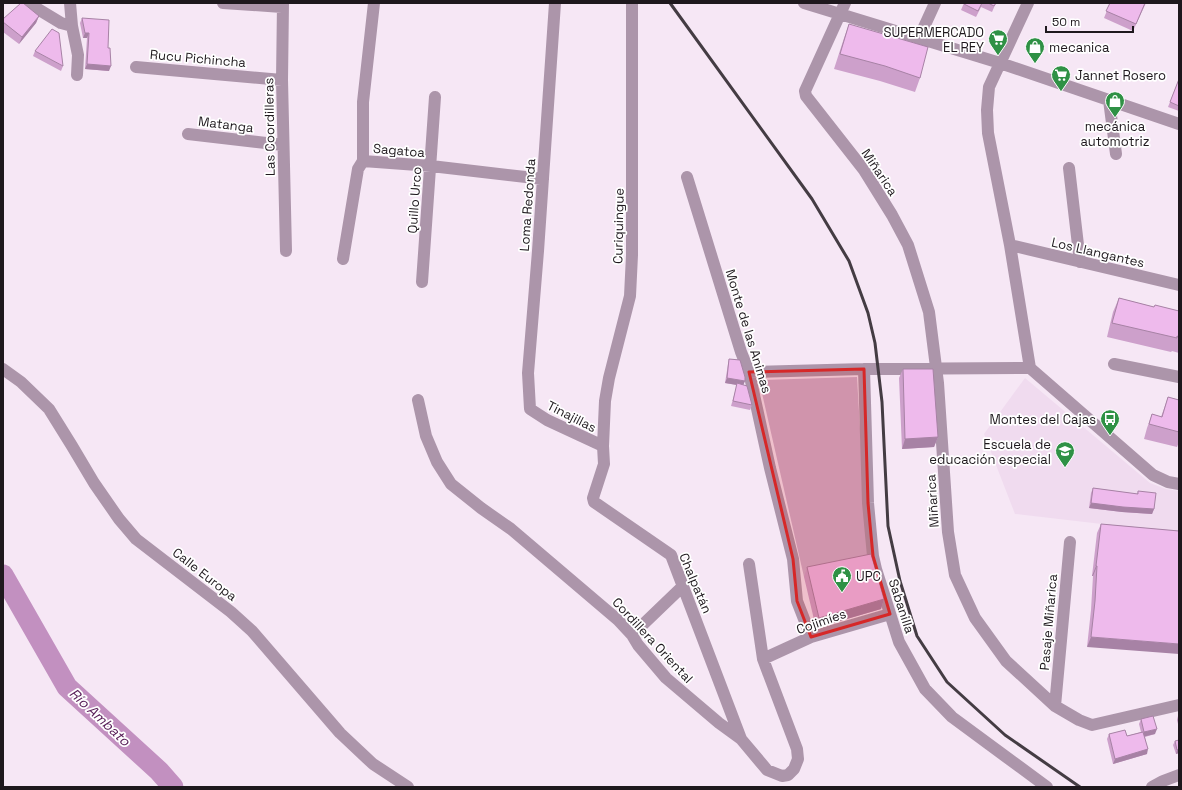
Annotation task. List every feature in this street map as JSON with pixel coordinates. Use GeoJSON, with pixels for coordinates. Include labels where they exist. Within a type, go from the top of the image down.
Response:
{"type":"FeatureCollection","features":[{"type":"Feature","properties":{"kind":"street"},"geometry":{"type":"LineString","coordinates":[[28,3],[61,23],[67,26],[72,26]]}},
{"type":"Feature","properties":{"kind":"street"},"geometry":{"type":"LineString","coordinates":[[70,3],[72,26],[78,55],[77,75]]}},
{"type":"Feature","properties":{"kind":"street"},"geometry":{"type":"LineString","coordinates":[[223,3],[283,5]]}},
{"type":"Feature","properties":{"kind":"street","name":"Sagatoa"},"geometry":{"type":"LineString","coordinates":[[374,3],[363,102],[363,161],[431,166],[543,179]]}},
{"type":"Feature","properties":{"kind":"street","name":"Loma Redonda"},"geometry":{"type":"LineString","coordinates":[[530,409],[528,373],[555,3]]}},
{"type":"Feature","properties":{"kind":"street","name":"Curiquingue"},"geometry":{"type":"LineString","coordinates":[[603,446],[605,401],[609,378],[630,296],[632,255],[632,3]]}},
{"type":"Feature","properties":{"kind":"street"},"geometry":{"type":"LineString","coordinates":[[804,3],[843,8],[919,38],[1179,124]]}},
{"type":"Feature","properties":{"kind":"street"},"geometry":{"type":"LineString","coordinates":[[919,38],[935,3]]}},
{"type":"Feature","properties":{"kind":"street"},"geometry":{"type":"LineString","coordinates":[[1028,3],[989,87],[987,110],[988,133],[1010,245],[1030,368],[1153,475],[1168,482],[1179,484]]}},
{"type":"Feature","properties":{"kind":"street","name":"Las Coordilleras"},"geometry":{"type":"LineString","coordinates":[[283,5],[282,80],[286,251]]}},
{"type":"Feature","properties":{"kind":"street","name":"Miñarica"},"geometry":{"type":"LineString","coordinates":[[843,8],[805,91],[806,96],[864,170],[908,245],[929,312],[936,368],[948,532],[955,575],[975,618],[1006,661],[1055,706],[1079,720],[1092,725],[1179,704]]}},
{"type":"Feature","properties":{"kind":"street","name":"Rucu Pichincha"},"geometry":{"type":"LineString","coordinates":[[136,67],[282,80]]}},
{"type":"Feature","properties":{"kind":"street","name":"Quillo Urco"},"geometry":{"type":"LineString","coordinates":[[422,282],[435,97]]}},
{"type":"Feature","properties":{"kind":"street"},"geometry":{"type":"LineString","coordinates":[[1109,100],[1116,154]]}},
{"type":"Feature","properties":{"kind":"street","name":"Matanga"},"geometry":{"type":"LineString","coordinates":[[188,134],[283,145]]}},
{"type":"Feature","properties":{"kind":"street"},"geometry":{"type":"LineString","coordinates":[[343,259],[358,169],[363,161]]}},
{"type":"Feature","properties":{"kind":"street"},"geometry":{"type":"LineString","coordinates":[[1069,168],[1080,262]]}},
{"type":"Feature","properties":{"kind":"street","name":"Monte de las Animas"},"geometry":{"type":"LineString","coordinates":[[688,177],[749,372],[793,559],[798,601],[810,637]]}},
{"type":"Feature","properties":{"kind":"street","name":"Los Llangantes"},"geometry":{"type":"LineString","coordinates":[[1010,245],[1179,285]]}},
{"type":"Feature","properties":{"kind":"street"},"geometry":{"type":"LineString","coordinates":[[1114,364],[1179,377]]}},
{"type":"Feature","properties":{"kind":"street","name":"Calle Europa"},"geometry":{"type":"LineString","coordinates":[[3,368],[21,382],[49,410],[118,519],[136,539],[231,612],[252,631],[340,733],[373,764],[408,787]]}},
{"type":"Feature","properties":{"kind":"street"},"geometry":{"type":"LineString","coordinates":[[749,372],[864,369],[1030,368]]}},
{"type":"Feature","properties":{"kind":"street","name":"Sabanilla"},"geometry":{"type":"LineString","coordinates":[[864,369],[868,503],[873,556],[899,642],[925,689],[952,717],[1047,787]]}},
{"type":"Feature","properties":{"kind":"street","name":"Cordillera Oriental"},"geometry":{"type":"LineString","coordinates":[[418,400],[426,436],[437,462],[451,484],[480,508],[511,529],[618,620],[632,635],[638,645],[666,678],[719,723],[741,739],[767,770],[782,776],[788,775],[794,769],[798,759],[797,750],[763,659]]}},
{"type":"Feature","properties":{"kind":"street","name":"Tinajillas"},"geometry":{"type":"LineString","coordinates":[[530,409],[547,420],[603,446]]}},
{"type":"Feature","properties":{"kind":"street","name":"Chalpatán"},"geometry":{"type":"LineString","coordinates":[[603,446],[604,464],[593,496],[594,502],[671,555],[741,739]]}},
{"type":"Feature","properties":{"kind":"street","name":"Pasaje Miñarica"},"geometry":{"type":"LineString","coordinates":[[1055,706],[1070,542]]}},
{"type":"Feature","properties":{"kind":"street"},"geometry":{"type":"LineString","coordinates":[[749,564],[763,659]]}},
{"type":"Feature","properties":{"kind":"street"},"geometry":{"type":"LineString","coordinates":[[632,635],[683,586]]}},
{"type":"Feature","properties":{"kind":"street","name":"Cojimíes"},"geometry":{"type":"LineString","coordinates":[[763,659],[810,637],[890,614]]}},
{"type":"Feature","properties":{"kind":"street"},"geometry":{"type":"LineString","coordinates":[[1152,787],[1179,775]]}},
{"type":"Feature","properties":{"kind":"highlighted area"},"geometry":{"type":"Polygon","coordinates":[[[864,369],[868,503],[873,556],[890,614],[811,637],[797,601],[793,559],[749,372],[864,369]]]}},
{"type":"Feature","properties":{"kind":"shaded area"},"geometry":{"type":"Polygon","coordinates":[[[857,377],[868,564],[804,577],[759,380],[857,377]]]}},
{"type":"Feature","properties":{"kind":"shaded area","name":"Escuela de educación especial"},"geometry":{"type":"Polygon","coordinates":[[[1025,378],[1150,483],[1166,489],[1179,491],[1179,533],[1015,514],[984,434],[1025,378]]]}},
{"type":"Feature","properties":{"kind":"building"},"geometry":{"type":"Polygon","coordinates":[[[21,3],[39,16],[22,37],[3,22],[3,19],[21,3]]]}},
{"type":"Feature","properties":{"kind":"building"},"geometry":{"type":"Polygon","coordinates":[[[964,3],[982,3],[978,11],[964,3]]]}},
{"type":"Feature","properties":{"kind":"building"},"geometry":{"type":"Polygon","coordinates":[[[988,3],[996,3],[994,6],[988,3]]]}},
{"type":"Feature","properties":{"kind":"building"},"geometry":{"type":"Polygon","coordinates":[[[1110,3],[1145,3],[1136,24],[1106,11],[1110,3]]]}},
{"type":"Feature","properties":{"kind":"building"},"geometry":{"type":"Polygon","coordinates":[[[82,18],[109,20],[108,48],[110,48],[111,66],[87,64],[89,33],[85,33],[82,18]]]}},
{"type":"Feature","properties":{"kind":"building"},"geometry":{"type":"Polygon","coordinates":[[[849,24],[928,47],[920,78],[885,66],[840,54],[849,24]]]}},
{"type":"Feature","properties":{"kind":"building"},"geometry":{"type":"Polygon","coordinates":[[[52,29],[59,33],[63,66],[35,51],[52,29]]]}},
{"type":"Feature","properties":{"kind":"building"},"geometry":{"type":"Polygon","coordinates":[[[1179,79],[1179,106],[1170,102],[1179,79]]]}},
{"type":"Feature","properties":{"kind":"building"},"geometry":{"type":"Polygon","coordinates":[[[1119,298],[1154,307],[1155,305],[1179,311],[1179,337],[1177,336],[1177,338],[1112,323],[1119,298]]]}},
{"type":"Feature","properties":{"kind":"building"},"geometry":{"type":"Polygon","coordinates":[[[729,359],[740,360],[745,381],[727,378],[729,359]]]}},
{"type":"Feature","properties":{"kind":"building"},"geometry":{"type":"Polygon","coordinates":[[[903,369],[933,369],[938,437],[905,439],[903,369]]]}},
{"type":"Feature","properties":{"kind":"building"},"geometry":{"type":"Polygon","coordinates":[[[737,383],[747,386],[752,405],[733,401],[737,383]]]}},
{"type":"Feature","properties":{"kind":"building"},"geometry":{"type":"Polygon","coordinates":[[[1168,397],[1179,400],[1179,432],[1149,424],[1152,414],[1162,417],[1168,397]]]}},
{"type":"Feature","properties":{"kind":"building"},"geometry":{"type":"Polygon","coordinates":[[[1093,488],[1138,494],[1138,491],[1156,493],[1154,509],[1091,503],[1093,488]]]}},
{"type":"Feature","properties":{"kind":"building"},"geometry":{"type":"Polygon","coordinates":[[[1101,524],[1179,531],[1179,644],[1091,637],[1095,601],[1096,566],[1101,524]]]}},
{"type":"Feature","properties":{"kind":"building","name":"UPC"},"geometry":{"type":"Polygon","coordinates":[[[871,554],[884,599],[819,618],[807,567],[871,554]]]}},
{"type":"Feature","properties":{"kind":"building"},"geometry":{"type":"Polygon","coordinates":[[[1153,716],[1157,729],[1144,732],[1141,719],[1153,716]]]}},
{"type":"Feature","properties":{"kind":"building"},"geometry":{"type":"Polygon","coordinates":[[[1125,730],[1127,736],[1143,732],[1148,749],[1115,759],[1109,734],[1125,730]]]}},
{"type":"Feature","properties":{"kind":"building"},"geometry":{"type":"Polygon","coordinates":[[[1179,740],[1179,749],[1177,750],[1175,741],[1179,740]]]}},
{"type":"Feature","properties":{"kind":"waterway","name":"Río Ambato"},"geometry":{"type":"LineString","coordinates":[[3,575],[67,687],[159,771],[173,787]]}},
{"type":"Feature","properties":{"kind":"railway"},"geometry":{"type":"LineString","coordinates":[[670,3],[812,199],[849,261],[868,313],[875,343],[882,402],[888,526],[900,581],[917,636],[947,682],[1005,735],[1080,787]]}},
{"type":"Feature","properties":{"kind":"place","name":"SUPERMERCADO EL REY"},"geometry":{"type":"Point","coordinates":[998,56]}},
{"type":"Feature","properties":{"kind":"place","name":"mecanica"},"geometry":{"type":"Point","coordinates":[1035,64]}},
{"type":"Feature","properties":{"kind":"place","name":"Jannet Rosero"},"geometry":{"type":"Point","coordinates":[1061,92]}},
{"type":"Feature","properties":{"kind":"place","name":"mecánica automotriz"},"geometry":{"type":"Point","coordinates":[1115,118]}},
{"type":"Feature","properties":{"kind":"place","name":"Montes del Cajas"},"geometry":{"type":"Point","coordinates":[1110,436]}},
{"type":"Feature","properties":{"kind":"place","name":"Escuela de educación especial"},"geometry":{"type":"Point","coordinates":[1065,468]}},
{"type":"Feature","properties":{"kind":"place","name":"UPC"},"geometry":{"type":"Point","coordinates":[842,593]}}]}
